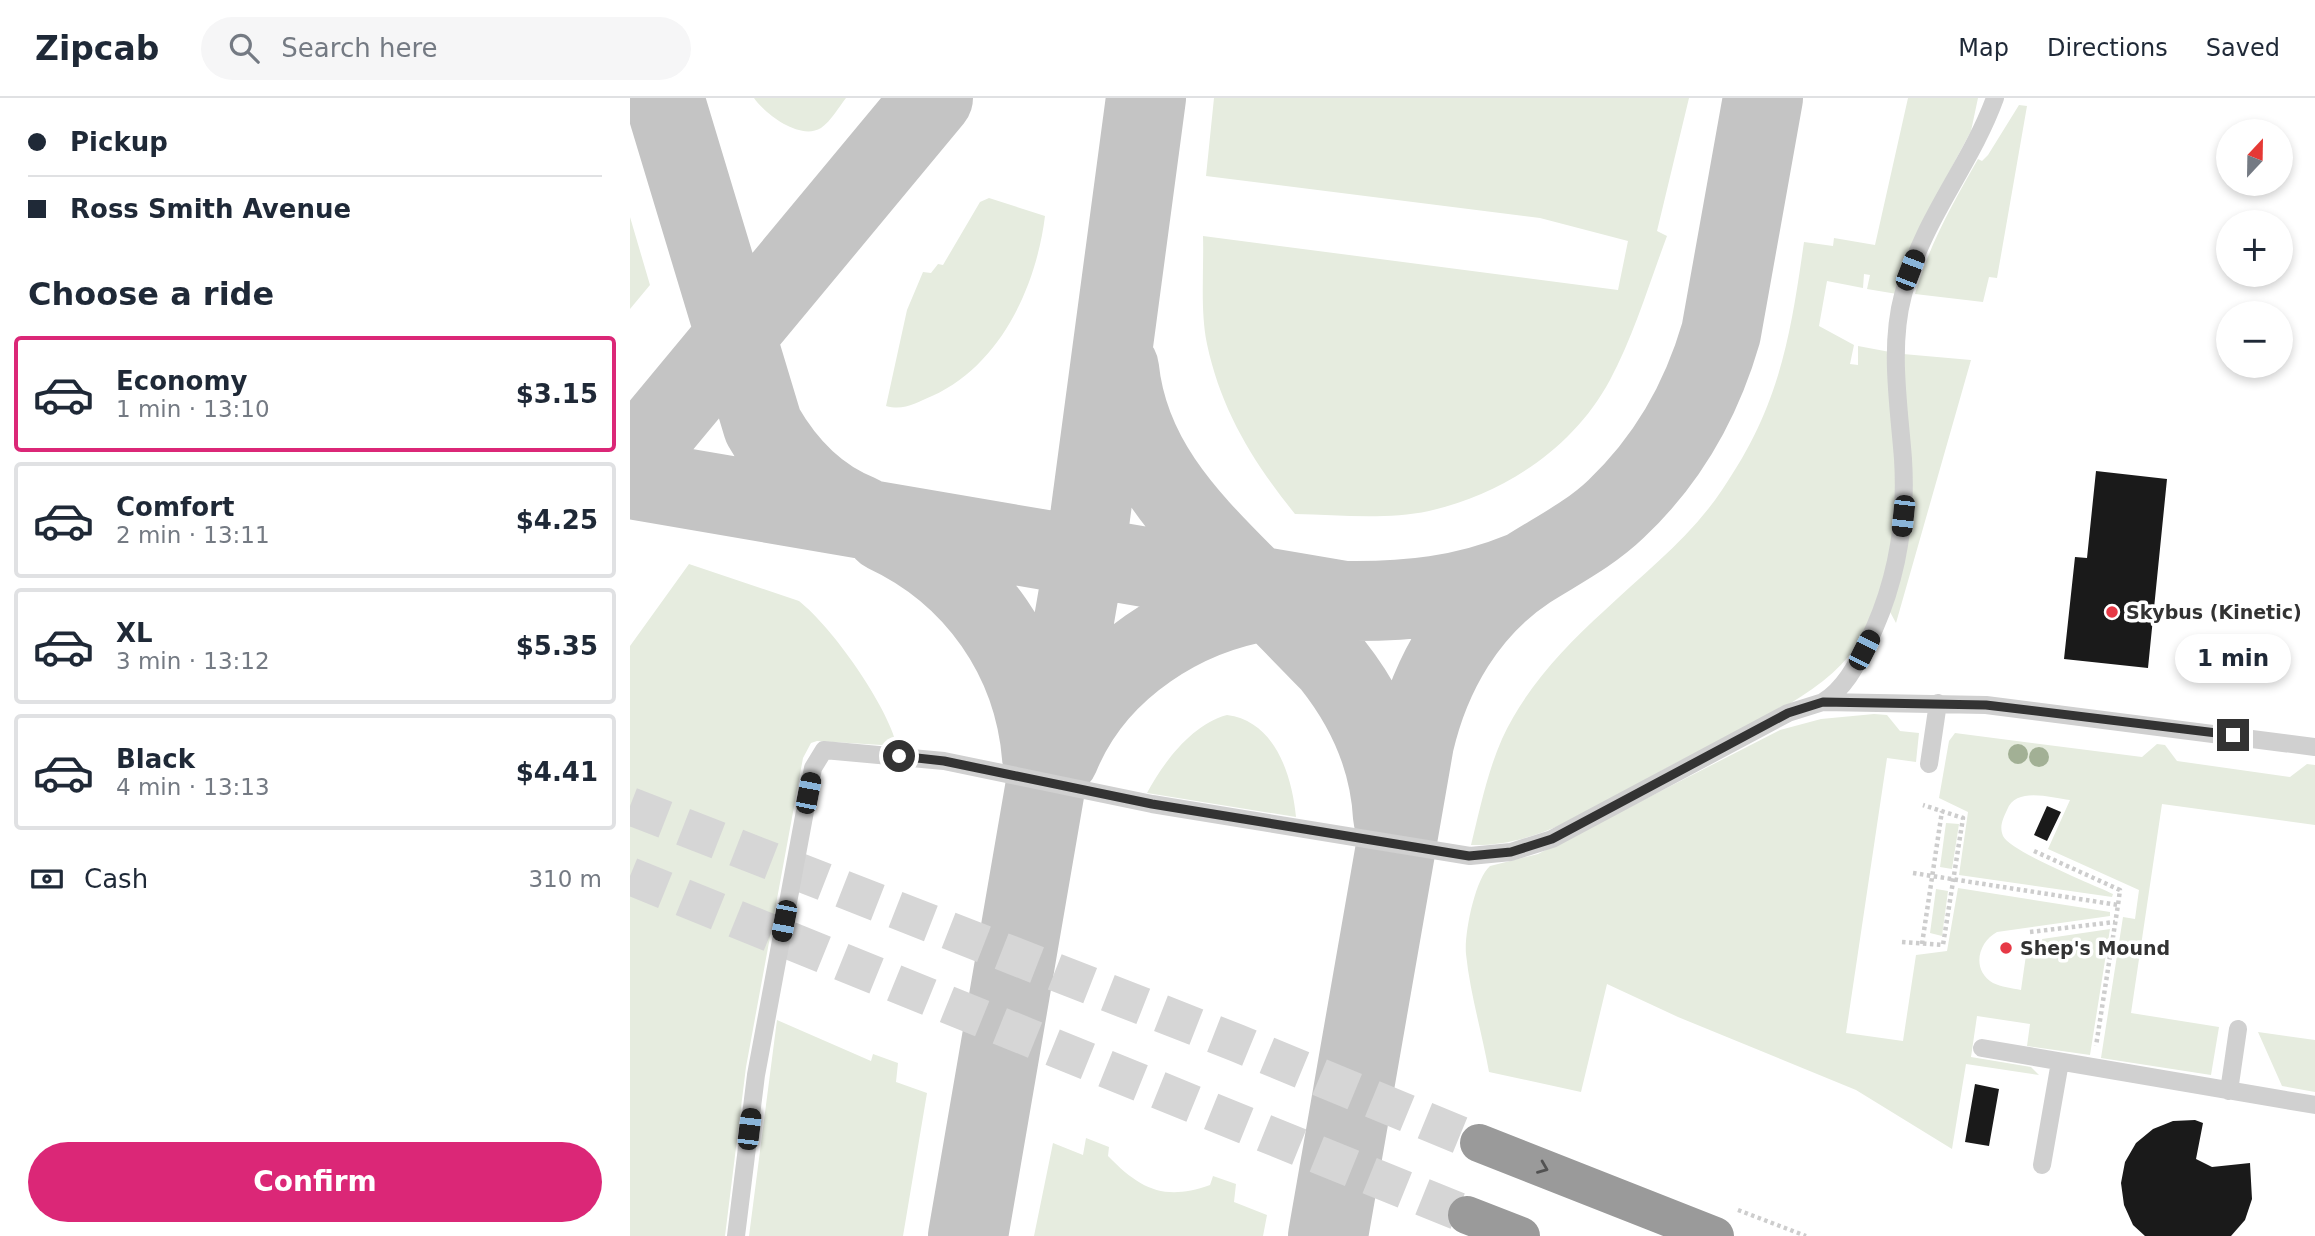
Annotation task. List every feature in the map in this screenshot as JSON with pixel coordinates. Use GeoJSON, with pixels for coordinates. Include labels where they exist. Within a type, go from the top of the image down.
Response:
{"type":"FeatureCollection","features":[{"type":"Feature","properties":{"kind":"highway"},"geometry":{"type":"LineString","coordinates":[[1479,1143],[1715,1236]]}},
{"type":"Feature","properties":{"kind":"highway"},"geometry":{"type":"LineString","coordinates":[[1466,1215],[1521,1236]]}},
{"type":"Feature","properties":{"kind":"lane"},"geometry":{"type":"LineString","coordinates":[[1823,702],[1839,691],[1857,663],[1882,610],[1896,565],[1904,504],[1897,355],[1904,289],[1922,237],[1995,98]]}},
{"type":"Feature","properties":{"kind":"lane"},"geometry":{"type":"LineString","coordinates":[[736,1236],[764,1023],[813,768],[824,750],[944,761],[1152,804],[1469,856],[1490,856],[1552,839],[1788,713],[1823,702],[1986,705],[2123,720],[2315,747]]}},
{"type":"Feature","properties":{"kind":"lane"},"geometry":{"type":"LineString","coordinates":[[1929,764],[1938,703]]}},
{"type":"Feature","properties":{"kind":"lane"},"geometry":{"type":"LineString","coordinates":[[2230,1091],[2238,1030]]}},
{"type":"Feature","properties":{"kind":"lane"},"geometry":{"type":"LineString","coordinates":[[1982,1048],[2315,1105]]}},
{"type":"Feature","properties":{"kind":"lane"},"geometry":{"type":"LineString","coordinates":[[2042,1165],[2060,1062]]}},
{"type":"Feature","properties":{"kind":"path"},"geometry":{"type":"LineString","coordinates":[[1902,942],[1943,945],[1964,818],[1923,805]]}},
{"type":"Feature","properties":{"kind":"path"},"geometry":{"type":"LineString","coordinates":[[1922,944],[1942,811]]}},
{"type":"Feature","properties":{"kind":"path"},"geometry":{"type":"LineString","coordinates":[[2034,851],[2120,890],[2093,1068]]}},
{"type":"Feature","properties":{"kind":"path"},"geometry":{"type":"LineString","coordinates":[[1913,873],[2118,905]]}},
{"type":"Feature","properties":{"kind":"path"},"geometry":{"type":"LineString","coordinates":[[2030,932],[2115,922]]}},
{"type":"Feature","properties":{"kind":"shaded area"},"geometry":{"type":"Polygon","coordinates":[[[754,98],[846,98],[825,125],[813,131],[803,131],[774,118],[754,98]]]}},
{"type":"Feature","properties":{"kind":"shaded area"},"geometry":{"type":"Polygon","coordinates":[[[1214,98],[1689,98],[1657,231],[1667,236],[1619,363],[1595,405],[1577,427],[1533,465],[1483,493],[1457,503],[1413,514],[1295,514],[1240,434],[1213,368],[1204,318],[1203,236],[1618,290],[1628,241],[1540,218],[1206,176],[1214,98]]]}},
{"type":"Feature","properties":{"kind":"shaded area"},"geometry":{"type":"Polygon","coordinates":[[[1908,98],[1978,98],[1971,131],[1920,227],[1897,294],[1867,289],[1870,275],[1864,274],[1863,288],[1827,281],[1819,326],[1854,345],[1850,364],[1858,365],[1858,346],[1890,352],[1895,438],[1894,528],[1888,572],[1875,613],[1854,650],[1823,681],[1785,707],[1570,821],[1522,839],[1471,845],[1497,752],[1522,703],[1575,639],[1696,524],[1741,460],[1757,430],[1779,372],[1787,342],[1804,242],[1833,246],[1834,238],[1875,245],[1908,98]]]}},
{"type":"Feature","properties":{"kind":"shaded area"},"geometry":{"type":"Polygon","coordinates":[[[2019,105],[2027,106],[1997,278],[1989,277],[1983,302],[1915,294],[1934,241],[1978,159],[1982,161],[1988,155],[2019,105]]]}},
{"type":"Feature","properties":{"kind":"shaded area"},"geometry":{"type":"Polygon","coordinates":[[[989,198],[1045,216],[1033,270],[1011,321],[977,365],[956,382],[910,406],[886,406],[907,310],[923,272],[931,273],[938,264],[943,265],[980,202],[989,198]]]}},
{"type":"Feature","properties":{"kind":"shaded area"},"geometry":{"type":"Polygon","coordinates":[[[630,217],[650,285],[630,309],[630,217]]]}},
{"type":"Feature","properties":{"kind":"shaded area"},"geometry":{"type":"Polygon","coordinates":[[[1903,354],[1971,360],[1896,623],[1889,610],[1896,591],[1903,354]]]}},
{"type":"Feature","properties":{"kind":"shaded area"},"geometry":{"type":"Polygon","coordinates":[[[689,564],[799,601],[813,613],[871,689],[897,746],[817,741],[811,743],[803,758],[746,1067],[725,1236],[630,1236],[630,646],[689,564]]]}},
{"type":"Feature","properties":{"kind":"shaded area"},"geometry":{"type":"Polygon","coordinates":[[[1227,715],[1244,719],[1257,728],[1278,752],[1290,784],[1296,817],[1147,793],[1161,769],[1180,746],[1202,727],[1227,715]]]}},
{"type":"Feature","properties":{"kind":"shaded area"},"geometry":{"type":"Polygon","coordinates":[[[1887,715],[1900,731],[1919,733],[1916,762],[1887,758],[1846,1033],[1903,1041],[1916,955],[1947,951],[1958,888],[2110,912],[2110,916],[1997,932],[1985,942],[1980,956],[1982,971],[1993,983],[2021,990],[2028,941],[2110,929],[2090,1055],[2027,1046],[2030,1024],[1977,1016],[1971,1057],[2031,1067],[2039,1075],[1966,1064],[1952,1149],[1856,1090],[1678,1017],[1607,984],[1581,1092],[1489,1072],[1470,983],[1466,945],[1475,894],[1490,866],[1538,854],[1780,730],[1821,719],[1887,715]]]}},
{"type":"Feature","properties":{"kind":"shaded area"},"geometry":{"type":"Polygon","coordinates":[[[1955,733],[2142,757],[2157,744],[2165,745],[2177,761],[2290,777],[2307,764],[2315,765],[2315,825],[2162,804],[2131,1013],[2219,1027],[2211,1075],[2101,1058],[2123,917],[2135,919],[2139,890],[2048,849],[2070,800],[2035,795],[2018,798],[2004,816],[2001,826],[2003,836],[2021,850],[2113,894],[2112,897],[1959,875],[1968,812],[1939,798],[1949,741],[1955,733]]]}},
{"type":"Feature","properties":{"kind":"shaded area"},"geometry":{"type":"Polygon","coordinates":[[[1946,823],[1959,824],[1952,869],[1940,867],[1946,823]]]}},
{"type":"Feature","properties":{"kind":"shaded area"},"geometry":{"type":"Polygon","coordinates":[[[1936,889],[1948,891],[1942,936],[1930,933],[1936,889]]]}},
{"type":"Feature","properties":{"kind":"shaded area"},"geometry":{"type":"Polygon","coordinates":[[[777,1020],[871,1061],[873,1054],[898,1063],[896,1082],[927,1093],[903,1236],[749,1236],[777,1020]]]}},
{"type":"Feature","properties":{"kind":"shaded area"},"geometry":{"type":"Polygon","coordinates":[[[2258,1032],[2315,1040],[2315,1092],[2282,1086],[2258,1032]]]}},
{"type":"Feature","properties":{"kind":"shaded area"},"geometry":{"type":"Polygon","coordinates":[[[1086,1138],[1109,1147],[1108,1156],[1120,1168],[1154,1189],[1167,1192],[1194,1190],[1210,1185],[1213,1176],[1236,1184],[1234,1202],[1267,1215],[1263,1236],[1034,1236],[1053,1143],[1083,1155],[1086,1138]]]}},
{"type":"Feature","properties":{"kind":"building"},"geometry":{"type":"Polygon","coordinates":[[[2096,471],[2167,479],[2148,668],[2064,659],[2075,557],[2087,558],[2096,471]]]}},
{"type":"Feature","properties":{"kind":"building"},"geometry":{"type":"Polygon","coordinates":[[[2047,806],[2061,812],[2047,841],[2034,835],[2047,806]]]}},
{"type":"Feature","properties":{"kind":"building"},"geometry":{"type":"Polygon","coordinates":[[[1975,1084],[1999,1089],[1989,1146],[1965,1142],[1975,1084]]]}},
{"type":"Feature","properties":{"kind":"building"},"geometry":{"type":"Polygon","coordinates":[[[2195,1120],[2203,1123],[2196,1159],[2212,1167],[2250,1163],[2252,1199],[2245,1220],[2231,1236],[2145,1236],[2133,1225],[2124,1205],[2121,1183],[2125,1162],[2136,1143],[2153,1129],[2173,1121],[2195,1120]]]}},
{"type":"Feature","properties":{"kind":"taxiway"},"geometry":{"type":"LineString","coordinates":[[664,98],[763,426],[792,467],[804,479],[830,500],[860,515]]}},
{"type":"Feature","properties":{"kind":"taxiway"},"geometry":{"type":"LineString","coordinates":[[630,463],[933,98]]}},
{"type":"Feature","properties":{"kind":"taxiway"},"geometry":{"type":"LineString","coordinates":[[968,1236],[1084,562],[1146,98]]}},
{"type":"Feature","properties":{"kind":"taxiway"},"geometry":{"type":"LineString","coordinates":[[1328,1236],[1414,743],[1430,692],[1454,645],[1487,603],[1506,585],[1585,534],[1616,509],[1652,471],[1693,406],[1721,333],[1763,98]]}},
{"type":"Feature","properties":{"kind":"taxiway"},"geometry":{"type":"LineString","coordinates":[[1119,368],[1124,399],[1134,428],[1146,456],[1162,481],[1220,551],[1332,664],[1356,698],[1382,755],[1393,817]]}},
{"type":"Feature","properties":{"kind":"taxiway"},"geometry":{"type":"LineString","coordinates":[[630,479],[1344,601],[1435,596],[1479,587],[1522,572]]}},
{"type":"Feature","properties":{"kind":"taxiway"},"geometry":{"type":"LineString","coordinates":[[885,532],[946,571],[972,596],[994,623],[1013,653],[1027,686],[1037,721],[1042,757]]}},
{"type":"Feature","properties":{"kind":"taxiway"},"geometry":{"type":"LineString","coordinates":[[1059,757],[1075,725],[1096,696],[1148,648],[1212,615],[1281,599]]}},
{"type":"Feature","properties":{"kind":"tunnel"},"geometry":{"type":"LineString","coordinates":[[630,806],[1237,1043],[1479,1143]]}},
{"type":"Feature","properties":{"kind":"tunnel"},"geometry":{"type":"LineString","coordinates":[[630,876],[1467,1215]]}},
{"type":"Feature","properties":{"kind":"place","name":"Skybus (Kinetic)"},"geometry":{"type":"Point","coordinates":[2112,612]}},
{"type":"Feature","properties":{"kind":"place","name":"Shep's Mound"},"geometry":{"type":"Point","coordinates":[2006,948]}},
{"type":"Feature","properties":{"kind":"route"},"geometry":{"type":"LineString","coordinates":[[899,756],[944,761],[1152,804],[1469,856],[1490,856],[1529,848],[1552,839],[1788,713],[1823,702],[1986,705],[2233,735]]}}]}
